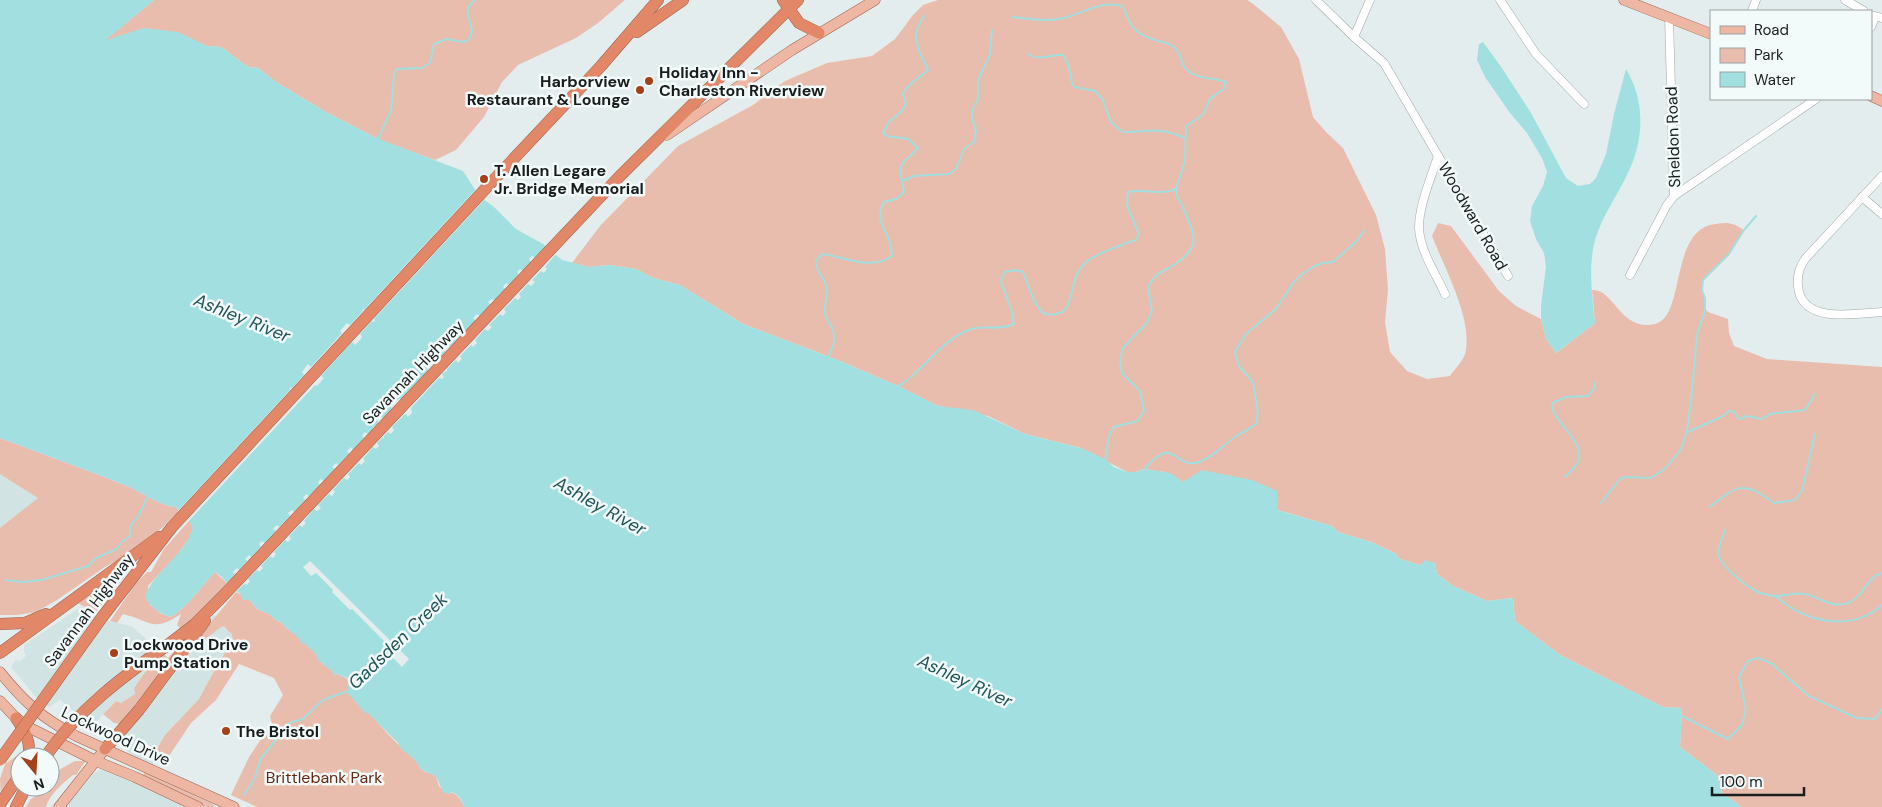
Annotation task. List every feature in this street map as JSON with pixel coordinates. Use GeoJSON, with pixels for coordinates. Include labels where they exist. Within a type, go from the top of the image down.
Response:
{"type":"FeatureCollection","features":[{"type":"Feature","properties":{"kind":"highway","name":"Savannah Highway"},"geometry":{"type":"LineString","coordinates":[[0,760],[103,616],[174,526],[601,66],[658,0]]}},
{"type":"Feature","properties":{"kind":"highway"},"geometry":{"type":"LineString","coordinates":[[601,66],[641,28],[683,0]]}},
{"type":"Feature","properties":{"kind":"highway","name":"Savannah Highway"},"geometry":{"type":"LineString","coordinates":[[53,747],[81,713],[106,690],[195,624],[222,597],[645,150],[786,5],[798,0]]}},
{"type":"Feature","properties":{"kind":"highway"},"geometry":{"type":"LineString","coordinates":[[786,5],[799,23],[819,33]]}},
{"type":"Feature","properties":{"kind":"highway"},"geometry":{"type":"LineString","coordinates":[[0,652],[36,628],[71,600],[174,526]]}},
{"type":"Feature","properties":{"kind":"highway"},"geometry":{"type":"LineString","coordinates":[[105,749],[139,710],[222,597]]}},
{"type":"Feature","properties":{"kind":"highway"},"geometry":{"type":"LineString","coordinates":[[0,624],[16,624],[33,620],[71,600]]}},
{"type":"Feature","properties":{"kind":"highway"},"geometry":{"type":"LineString","coordinates":[[16,718],[27,735],[28,747]]}},
{"type":"Feature","properties":{"kind":"highway"},"geometry":{"type":"LineString","coordinates":[[0,804],[10,789]]}},
{"type":"Feature","properties":{"kind":"main road"},"geometry":{"type":"LineString","coordinates":[[645,150],[731,90],[819,33],[875,0]]}},
{"type":"Feature","properties":{"kind":"main road"},"geometry":{"type":"LineString","coordinates":[[1624,0],[1710,34]]}},
{"type":"Feature","properties":{"kind":"main road","name":"Lockwood Drive"},"geometry":{"type":"LineString","coordinates":[[0,672],[19,696],[51,723],[222,804],[234,807]]}},
{"type":"Feature","properties":{"kind":"main road","name":"Lockwood Drive"},"geometry":{"type":"LineString","coordinates":[[0,700],[16,718],[32,729],[96,761],[198,807]]}},
{"type":"Feature","properties":{"kind":"main road"},"geometry":{"type":"LineString","coordinates":[[59,807],[105,749]]}},
{"type":"Feature","properties":{"kind":"main road"},"geometry":{"type":"LineString","coordinates":[[135,777],[141,766]]}},
{"type":"Feature","properties":{"kind":"street","name":"Woodward Road"},"geometry":{"type":"LineString","coordinates":[[1316,0],[1384,63],[1508,276]]}},
{"type":"Feature","properties":{"kind":"street"},"geometry":{"type":"LineString","coordinates":[[1354,37],[1370,0]]}},
{"type":"Feature","properties":{"kind":"street"},"geometry":{"type":"LineString","coordinates":[[1500,0],[1536,54],[1584,104]]}},
{"type":"Feature","properties":{"kind":"street"},"geometry":{"type":"LineString","coordinates":[[1845,0],[1848,4],[1862,10]]}},
{"type":"Feature","properties":{"kind":"street","name":"Sheldon Road"},"geometry":{"type":"LineString","coordinates":[[1630,275],[1667,204],[1674,196],[1668,17]]}},
{"type":"Feature","properties":{"kind":"street"},"geometry":{"type":"LineString","coordinates":[[1674,196],[1815,100]]}},
{"type":"Feature","properties":{"kind":"street","name":"Woodward Road"},"geometry":{"type":"LineString","coordinates":[[1438,156],[1423,204],[1419,228],[1424,248],[1445,294]]}},
{"type":"Feature","properties":{"kind":"street"},"geometry":{"type":"LineString","coordinates":[[1882,176],[1805,259],[1800,267],[1797,285],[1800,296],[1814,311],[1834,314],[1882,312]]}},
{"type":"Feature","properties":{"kind":"street"},"geometry":{"type":"LineString","coordinates":[[1862,197],[1882,214]]}},
{"type":"Feature","properties":{"kind":"shaded area"},"geometry":{"type":"Polygon","coordinates":[[[0,470],[38,498],[0,529],[0,470]]]}},
{"type":"Feature","properties":{"kind":"shaded area"},"geometry":{"type":"Polygon","coordinates":[[[82,606],[109,621],[131,626],[156,647],[148,668],[134,688],[135,694],[121,703],[116,701],[93,727],[60,700],[49,707],[35,696],[11,667],[16,659],[19,662],[26,656],[24,645],[82,606]]]}},
{"type":"Feature","properties":{"kind":"shaded area"},"geometry":{"type":"Polygon","coordinates":[[[214,614],[232,635],[233,642],[220,660],[199,699],[165,735],[156,749],[157,757],[152,765],[131,755],[125,748],[124,735],[214,614]]]}},
{"type":"Feature","properties":{"kind":"shaded area"},"geometry":{"type":"Polygon","coordinates":[[[105,768],[191,807],[66,807],[94,773],[105,768]]]}},
{"type":"Feature","properties":{"kind":"green space"},"geometry":{"type":"Polygon","coordinates":[[[154,0],[625,0],[598,23],[576,38],[518,65],[502,82],[484,117],[456,150],[435,160],[382,141],[324,111],[276,82],[258,68],[248,67],[221,47],[104,41],[154,0]]]}},
{"type":"Feature","properties":{"kind":"green space"},"geometry":{"type":"Polygon","coordinates":[[[938,0],[1247,0],[1252,3],[1281,27],[1299,59],[1313,117],[1343,148],[1376,215],[1385,249],[1388,290],[1385,322],[1390,352],[1407,371],[1427,379],[1450,376],[1464,357],[1467,341],[1462,310],[1432,236],[1438,223],[1451,226],[1499,291],[1516,306],[1541,319],[1546,339],[1556,353],[1595,323],[1592,290],[1600,291],[1633,322],[1643,325],[1655,324],[1665,318],[1671,306],[1684,256],[1691,240],[1701,229],[1716,224],[1728,223],[1744,230],[1729,254],[1703,280],[1702,290],[1705,298],[1705,308],[1708,312],[1728,319],[1729,333],[1734,346],[1767,359],[1882,367],[1882,807],[1742,807],[1722,793],[1717,775],[1680,747],[1682,708],[1663,707],[1560,655],[1515,621],[1513,598],[1487,601],[1453,586],[1437,574],[1435,563],[1420,565],[1400,559],[1395,553],[1371,542],[1338,532],[1332,526],[1183,482],[1165,472],[1144,469],[1136,472],[1127,472],[1081,448],[1025,434],[988,416],[938,406],[840,361],[743,324],[680,285],[653,278],[636,269],[610,265],[589,267],[572,263],[600,226],[678,146],[753,105],[785,81],[827,63],[872,56],[895,39],[923,5],[938,0]]]}},
{"type":"Feature","properties":{"kind":"green space"},"geometry":{"type":"Polygon","coordinates":[[[0,438],[127,486],[157,501],[176,507],[179,511],[162,528],[130,553],[105,567],[57,600],[36,612],[0,615],[0,528],[38,498],[0,474],[0,438]]]}},
{"type":"Feature","properties":{"kind":"green space"},"geometry":{"type":"Polygon","coordinates":[[[189,521],[192,525],[192,534],[177,555],[148,586],[150,605],[162,614],[171,617],[189,602],[215,572],[227,583],[181,629],[177,625],[181,614],[172,620],[158,624],[152,624],[123,614],[117,623],[110,621],[136,583],[147,572],[151,572],[164,549],[189,521]]]}},
{"type":"Feature","properties":{"kind":"green space"},"geometry":{"type":"Polygon","coordinates":[[[122,574],[124,577],[95,613],[78,603],[122,574]]]}},
{"type":"Feature","properties":{"kind":"green space","name":"Brittlebank Park"},"geometry":{"type":"Polygon","coordinates":[[[236,592],[242,595],[243,600],[250,600],[257,609],[281,622],[316,654],[324,665],[332,670],[334,675],[337,674],[346,678],[356,696],[387,733],[414,759],[422,770],[436,776],[439,786],[445,792],[455,794],[465,807],[257,807],[231,795],[249,757],[272,723],[270,716],[283,695],[274,678],[239,664],[216,700],[191,723],[163,765],[155,760],[156,757],[153,755],[165,735],[199,699],[220,660],[233,642],[232,635],[224,626],[203,641],[199,641],[202,633],[236,592]]]}},
{"type":"Feature","properties":{"kind":"green space"},"geometry":{"type":"Polygon","coordinates":[[[156,647],[168,658],[176,650],[137,704],[120,724],[114,723],[103,714],[116,701],[121,703],[135,694],[134,688],[148,668],[156,647]]]}},
{"type":"Feature","properties":{"kind":"green space"},"geometry":{"type":"Polygon","coordinates":[[[10,760],[10,784],[1,798],[0,779],[5,764],[10,760]]]}},
{"type":"Feature","properties":{"kind":"green space"},"geometry":{"type":"Polygon","coordinates":[[[75,761],[85,761],[76,775],[73,775],[60,787],[60,769],[75,761]]]}},
{"type":"Feature","properties":{"kind":"green space"},"geometry":{"type":"Polygon","coordinates":[[[145,772],[213,804],[215,807],[206,807],[144,778],[145,772]]]}},
{"type":"Feature","properties":{"kind":"green space"},"geometry":{"type":"Polygon","coordinates":[[[34,797],[51,797],[46,807],[26,807],[34,797]]]}},
{"type":"Feature","properties":{"kind":"water","name":"Ashley River"},"geometry":{"type":"Polygon","coordinates":[[[0,0],[154,0],[106,40],[144,28],[178,32],[207,46],[221,47],[248,67],[258,68],[276,82],[324,111],[374,137],[463,171],[479,196],[494,207],[516,229],[543,244],[562,260],[589,267],[610,265],[636,269],[653,278],[680,285],[743,324],[840,361],[938,406],[973,410],[1025,434],[1081,448],[1105,459],[1114,467],[1127,472],[1136,472],[1144,469],[1165,472],[1172,474],[1183,482],[1202,470],[1252,480],[1277,491],[1277,510],[1332,526],[1338,532],[1371,542],[1395,553],[1400,559],[1420,565],[1425,560],[1435,563],[1437,574],[1453,586],[1487,601],[1513,598],[1515,621],[1560,655],[1663,707],[1682,708],[1680,747],[1717,775],[1722,793],[1742,807],[465,807],[455,794],[443,792],[436,776],[422,770],[413,758],[401,749],[398,743],[369,714],[364,712],[347,692],[349,682],[347,678],[337,674],[334,675],[332,670],[322,662],[319,662],[316,654],[304,643],[302,644],[281,622],[257,609],[250,600],[243,600],[240,593],[215,572],[189,602],[171,617],[159,612],[147,601],[145,597],[149,587],[186,543],[190,534],[192,525],[176,507],[157,501],[127,486],[0,438],[0,0]]]}},
{"type":"Feature","properties":{"kind":"water"},"geometry":{"type":"Polygon","coordinates":[[[1483,42],[1531,113],[1566,178],[1578,186],[1590,184],[1596,178],[1606,154],[1626,69],[1637,95],[1640,108],[1640,122],[1637,149],[1627,175],[1602,223],[1593,250],[1591,281],[1595,323],[1556,353],[1546,339],[1541,319],[1546,267],[1544,253],[1536,239],[1530,221],[1532,206],[1543,186],[1547,172],[1542,158],[1527,133],[1510,113],[1485,77],[1477,60],[1479,44],[1483,42]]]}},
{"type":"Feature","properties":{"kind":"pier"},"geometry":{"type":"Polygon","coordinates":[[[477,188],[486,198],[374,319],[375,321],[372,321],[360,334],[361,339],[355,345],[352,342],[321,376],[324,378],[317,386],[315,385],[187,523],[177,512],[290,390],[290,387],[292,388],[304,375],[302,372],[308,364],[311,367],[342,333],[340,331],[347,323],[350,325],[477,188]]]}},
{"type":"Feature","properties":{"kind":"pier"},"geometry":{"type":"Polygon","coordinates":[[[547,245],[557,253],[545,267],[547,269],[544,273],[541,271],[532,280],[535,282],[531,286],[528,284],[519,294],[521,297],[518,300],[515,298],[504,309],[506,312],[503,316],[500,314],[489,325],[492,327],[488,331],[485,329],[475,340],[477,343],[473,347],[471,345],[460,356],[462,359],[458,363],[456,360],[447,369],[447,372],[442,374],[444,377],[437,380],[411,408],[412,413],[408,417],[406,414],[404,415],[392,427],[394,430],[391,434],[388,432],[384,439],[383,437],[377,443],[379,446],[376,449],[373,447],[363,459],[365,461],[361,465],[359,463],[348,474],[350,477],[347,480],[344,478],[333,490],[335,492],[332,496],[329,494],[318,505],[321,508],[317,511],[314,509],[304,521],[306,523],[302,527],[300,525],[289,536],[291,539],[288,542],[285,540],[274,552],[276,554],[273,558],[270,556],[261,566],[263,568],[259,572],[257,570],[248,579],[250,581],[247,585],[245,583],[234,594],[229,591],[225,585],[235,574],[233,572],[237,568],[239,570],[247,561],[245,559],[249,555],[251,557],[261,547],[259,544],[262,541],[265,543],[276,531],[273,529],[277,525],[279,527],[290,516],[288,513],[292,510],[294,512],[305,500],[303,498],[306,494],[309,496],[320,485],[318,482],[321,479],[324,481],[335,469],[332,467],[336,463],[338,465],[349,454],[347,451],[351,447],[353,450],[364,438],[362,436],[365,432],[368,434],[373,429],[373,426],[375,427],[379,423],[377,420],[380,416],[383,418],[392,409],[391,407],[394,402],[399,399],[401,400],[428,371],[427,368],[446,351],[444,349],[448,345],[450,347],[461,336],[459,333],[462,330],[465,332],[476,321],[473,318],[477,314],[480,316],[491,305],[488,302],[492,299],[495,301],[505,289],[503,287],[506,283],[509,285],[519,275],[517,272],[520,269],[523,271],[531,262],[529,259],[532,256],[535,258],[547,245]]]}},
{"type":"Feature","properties":{"kind":"pier"},"geometry":{"type":"Polygon","coordinates":[[[310,561],[409,659],[402,667],[391,656],[394,651],[332,592],[333,590],[316,573],[311,576],[303,567],[310,561]]]}},
{"type":"Feature","properties":{"kind":"waterway"},"geometry":{"type":"LineString","coordinates":[[378,139],[391,111],[394,74],[397,69],[422,68],[430,63],[434,44],[447,39],[463,42],[469,40],[472,31],[468,7],[475,0]]}},
{"type":"Feature","properties":{"kind":"waterway"},"geometry":{"type":"LineString","coordinates":[[1013,17],[1051,20],[1072,16],[1100,6],[1123,6],[1135,30],[1144,36],[1174,47],[1179,53],[1183,64],[1192,74],[1226,82],[1224,89],[1210,99],[1203,115],[1186,126],[1185,161],[1176,189],[1176,195],[1192,228],[1192,247],[1182,259],[1159,273],[1151,282],[1148,287],[1152,310],[1147,323],[1123,348],[1120,361],[1122,373],[1140,391],[1144,411],[1138,421],[1114,427],[1109,436],[1105,461]]}},
{"type":"Feature","properties":{"kind":"waterway"},"geometry":{"type":"LineString","coordinates":[[827,359],[833,347],[834,334],[825,314],[827,288],[817,267],[816,260],[823,254],[867,263],[884,260],[892,256],[890,243],[880,217],[881,208],[884,202],[896,199],[904,192],[900,170],[904,161],[918,148],[908,139],[887,136],[883,133],[889,122],[902,111],[906,104],[903,94],[911,83],[928,70],[918,49],[916,37],[919,24],[924,16]]}},
{"type":"Feature","properties":{"kind":"waterway"},"geometry":{"type":"LineString","coordinates":[[902,181],[914,176],[949,174],[956,169],[964,149],[974,142],[976,131],[972,117],[973,107],[978,100],[978,81],[990,54],[992,30]]}},
{"type":"Feature","properties":{"kind":"waterway"},"geometry":{"type":"LineString","coordinates":[[1028,54],[1041,58],[1063,55],[1068,63],[1074,87],[1095,91],[1103,100],[1111,122],[1123,132],[1154,130],[1176,134],[1185,138]]}},
{"type":"Feature","properties":{"kind":"waterway"},"geometry":{"type":"LineString","coordinates":[[897,388],[947,343],[963,332],[977,328],[1004,327],[1014,324],[1012,312],[1001,281],[1005,272],[1015,270],[1023,272],[1036,303],[1044,313],[1059,313],[1065,310],[1077,274],[1084,264],[1116,247],[1136,240],[1139,234],[1127,205],[1128,192],[1164,192],[1176,189]]}},
{"type":"Feature","properties":{"kind":"waterway"},"geometry":{"type":"LineString","coordinates":[[1601,503],[1620,479],[1626,477],[1651,478],[1666,468],[1681,449],[1687,432],[1697,335],[1705,311],[1705,298],[1702,290],[1703,280],[1729,254],[1744,230],[1756,216]]}},
{"type":"Feature","properties":{"kind":"waterway"},"geometry":{"type":"LineString","coordinates":[[1143,471],[1161,454],[1173,454],[1188,463],[1201,461],[1256,424],[1258,413],[1253,382],[1239,366],[1235,352],[1246,334],[1276,309],[1293,283],[1301,275],[1322,263],[1333,262],[1357,241],[1364,231]]}},
{"type":"Feature","properties":{"kind":"waterway"},"geometry":{"type":"LineString","coordinates":[[1565,477],[1577,464],[1579,451],[1572,437],[1553,410],[1552,403],[1566,397],[1588,396],[1594,389],[1595,382]]}},
{"type":"Feature","properties":{"kind":"waterway"},"geometry":{"type":"LineString","coordinates":[[1688,432],[1721,417],[1729,411],[1735,412],[1738,418],[1741,419],[1747,416],[1762,419],[1770,414],[1805,410],[1814,394]]}},
{"type":"Feature","properties":{"kind":"waterway"},"geometry":{"type":"LineString","coordinates":[[1710,507],[1727,494],[1741,488],[1756,491],[1774,503],[1795,500],[1802,491],[1815,434]]}},
{"type":"Feature","properties":{"kind":"waterway"},"geometry":{"type":"LineString","coordinates":[[6,580],[23,582],[42,580],[88,566],[96,558],[117,549],[130,536],[130,527],[139,515],[148,496]]}},
{"type":"Feature","properties":{"kind":"waterway"},"geometry":{"type":"LineString","coordinates":[[1725,530],[1718,550],[1723,564],[1753,590],[1762,593],[1774,596],[1804,594],[1830,603],[1848,603],[1858,596],[1873,578],[1882,573]]}},
{"type":"Feature","properties":{"kind":"waterway"},"geometry":{"type":"LineString","coordinates":[[1776,596],[1800,612],[1828,621],[1857,619],[1870,614],[1882,605]]}},
{"type":"Feature","properties":{"kind":"waterway"},"geometry":{"type":"LineString","coordinates":[[1682,716],[1728,739],[1742,725],[1746,709],[1739,677],[1748,661],[1758,658],[1771,663],[1809,696],[1857,718],[1875,719],[1882,709]]}},
{"type":"Feature","properties":{"kind":"waterway","name":"Gadsden Creek"},"geometry":{"type":"LineString","coordinates":[[244,795],[254,780],[261,758],[290,723],[303,719],[323,700],[348,691]]}},
{"type":"Feature","properties":{"kind":"place","name":"Holiday Inn - Charleston Riverview"},"geometry":{"type":"Point","coordinates":[649,81]}},
{"type":"Feature","properties":{"kind":"place","name":"Harborview Restaurant & Lounge"},"geometry":{"type":"Point","coordinates":[640,90]}},
{"type":"Feature","properties":{"kind":"place","name":"T. Allen Legare Jr. Bridge Memorial"},"geometry":{"type":"Point","coordinates":[484,179]}},
{"type":"Feature","properties":{"kind":"place","name":"Lockwood Drive Pump Station"},"geometry":{"type":"Point","coordinates":[114,653]}},
{"type":"Feature","properties":{"kind":"place","name":"The Bristol"},"geometry":{"type":"Point","coordinates":[226,731]}}]}
